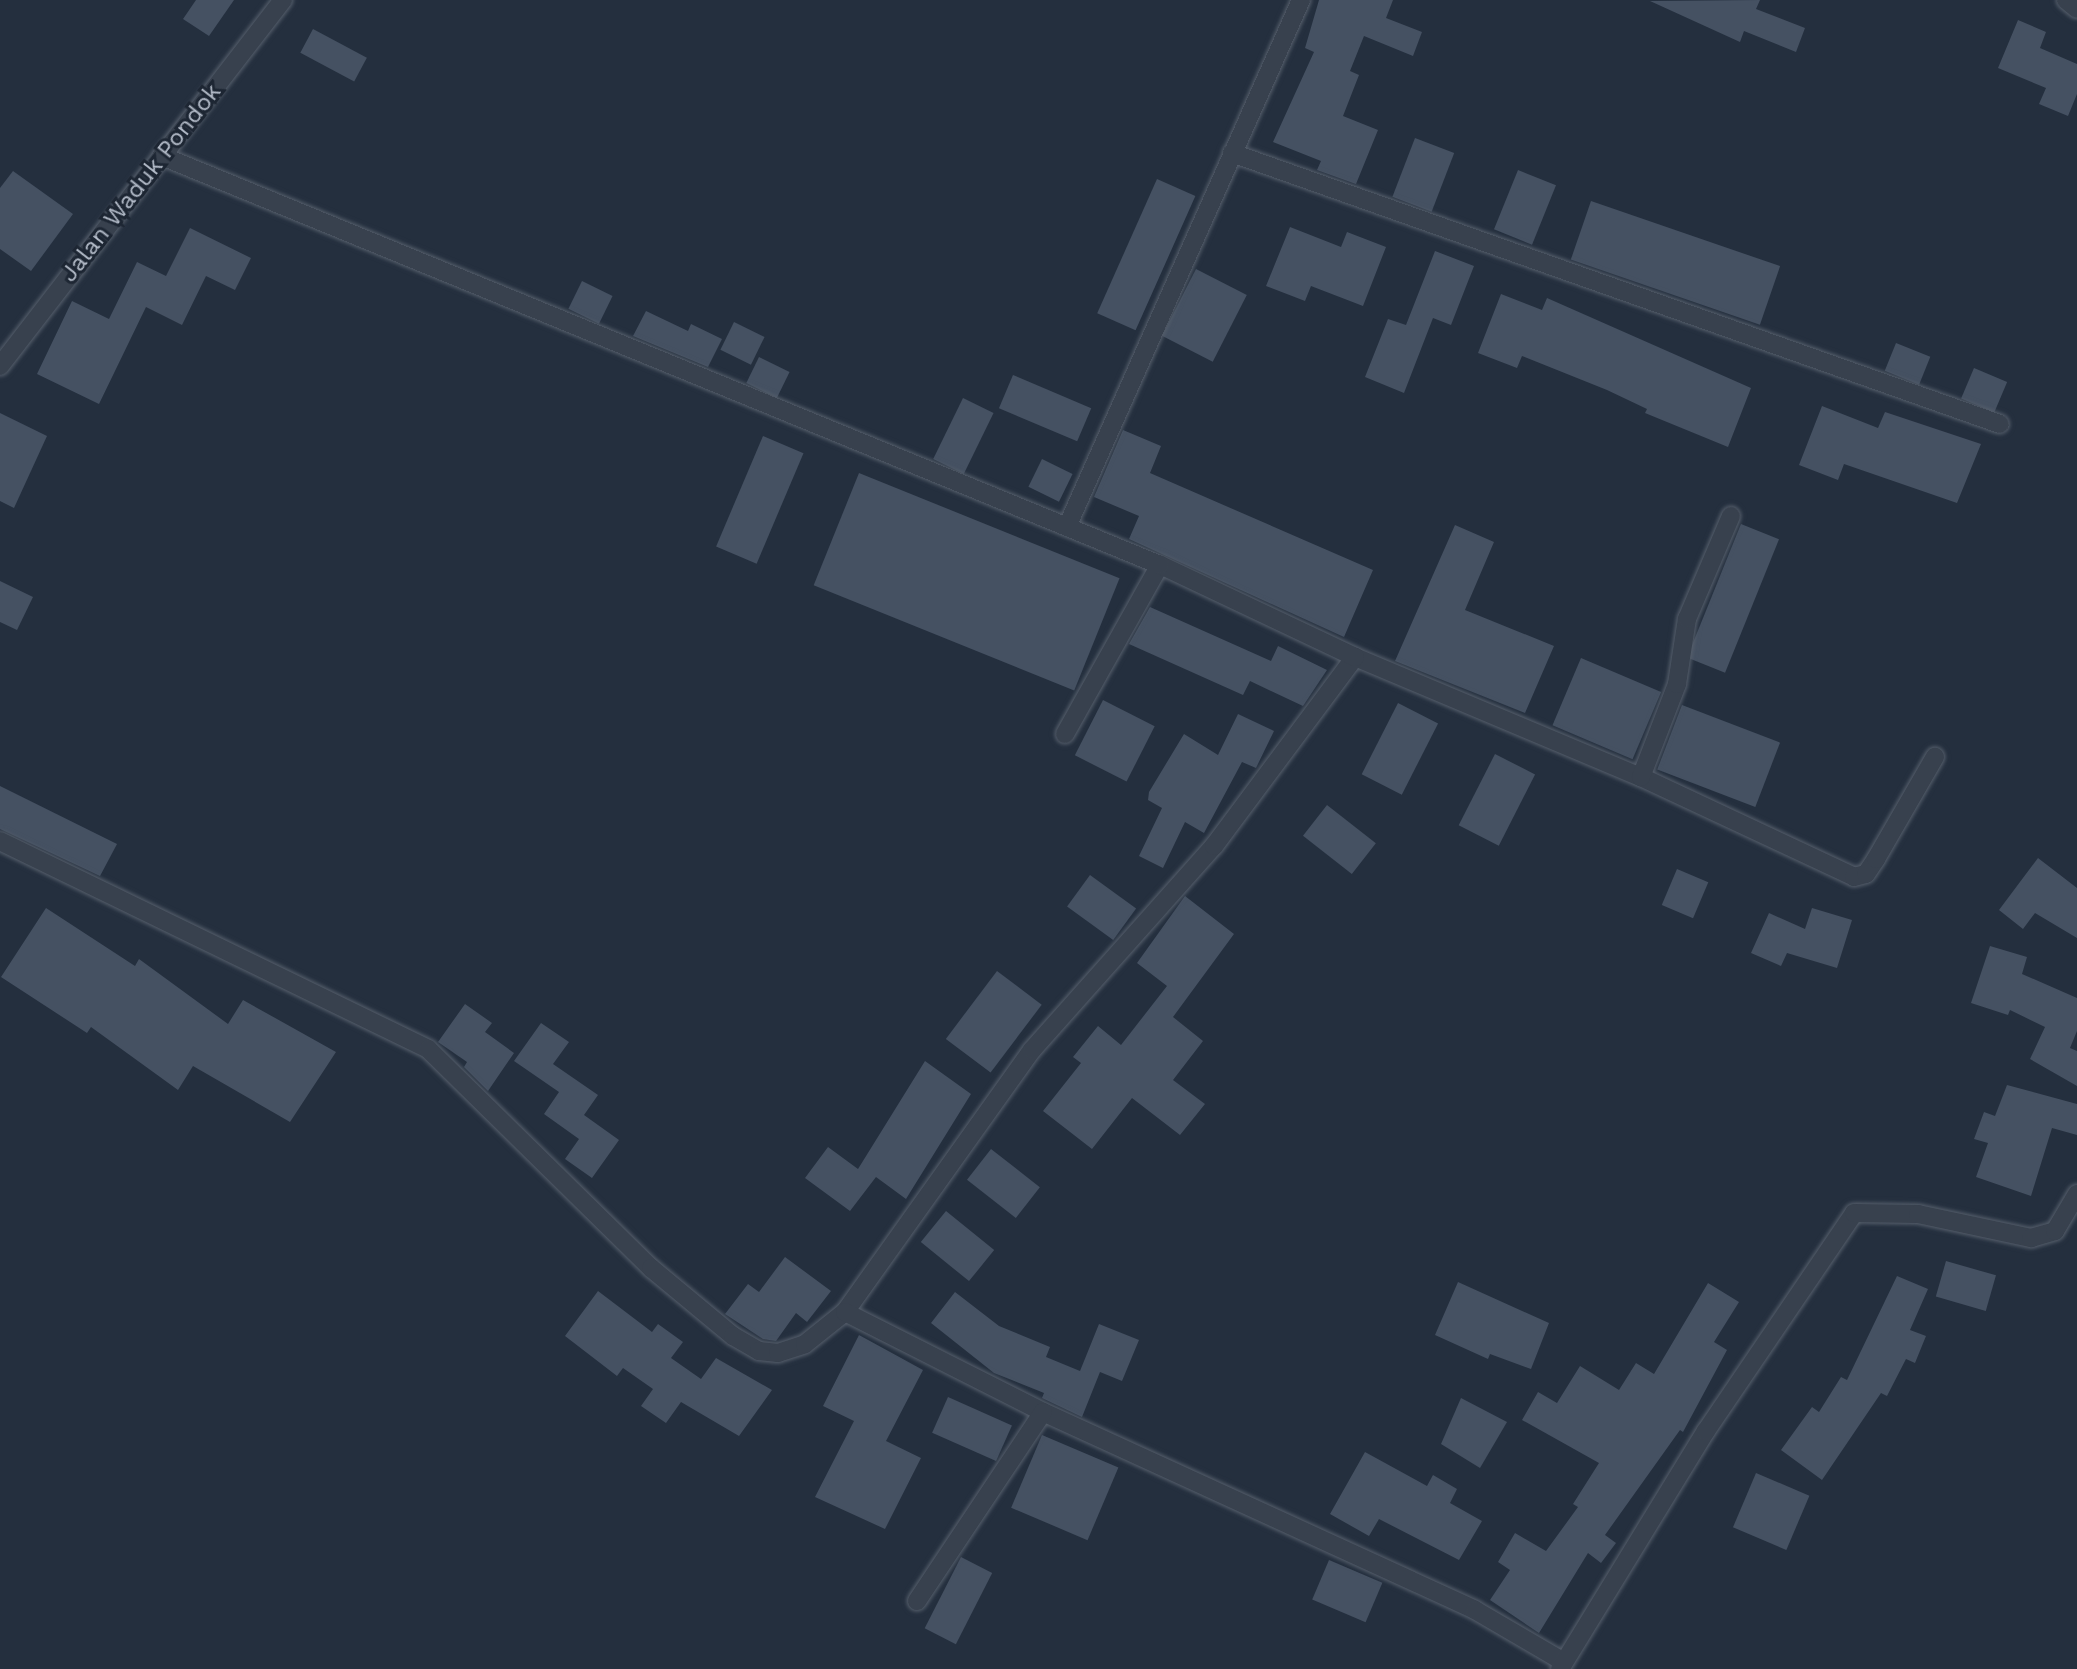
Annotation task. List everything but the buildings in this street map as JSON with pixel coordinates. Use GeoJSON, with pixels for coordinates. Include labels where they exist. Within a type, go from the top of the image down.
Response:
{"type":"FeatureCollection","features":[{"type":"Feature","properties":{"kind":"street","name":"Jalan Waduk Pondok"},"geometry":{"type":"LineString","coordinates":[[0,366],[283,0]]}},
{"type":"Feature","properties":{"kind":"street"},"geometry":{"type":"LineString","coordinates":[[1067,527],[1301,0]]}},
{"type":"Feature","properties":{"kind":"street"},"geometry":{"type":"LineString","coordinates":[[2066,0],[2077,9]]}},
{"type":"Feature","properties":{"kind":"street"},"geometry":{"type":"LineString","coordinates":[[1232,153],[2000,424]]}},
{"type":"Feature","properties":{"kind":"street"},"geometry":{"type":"LineString","coordinates":[[162,156],[1160,565],[1355,657],[1641,777],[1837,872],[1861,877],[1935,757]]}},
{"type":"Feature","properties":{"kind":"street"},"geometry":{"type":"LineString","coordinates":[[1641,777],[1673,695],[1687,619],[1731,516]]}},
{"type":"Feature","properties":{"kind":"street"},"geometry":{"type":"LineString","coordinates":[[1065,734],[1160,565]]}},
{"type":"Feature","properties":{"kind":"street"},"geometry":{"type":"LineString","coordinates":[[0,841],[428,1049],[651,1268],[759,1351],[792,1351],[845,1312],[1032,1050],[1214,846],[1355,657]]}},
{"type":"Feature","properties":{"kind":"street"},"geometry":{"type":"LineString","coordinates":[[845,1312],[1043,1412],[1475,1610],[1562,1665],[1706,1431],[1858,1210],[1893,1211],[2031,1238],[2055,1231],[2077,1194]]}},
{"type":"Feature","properties":{"kind":"street"},"geometry":{"type":"LineString","coordinates":[[917,1601],[1043,1412]]}}]}
